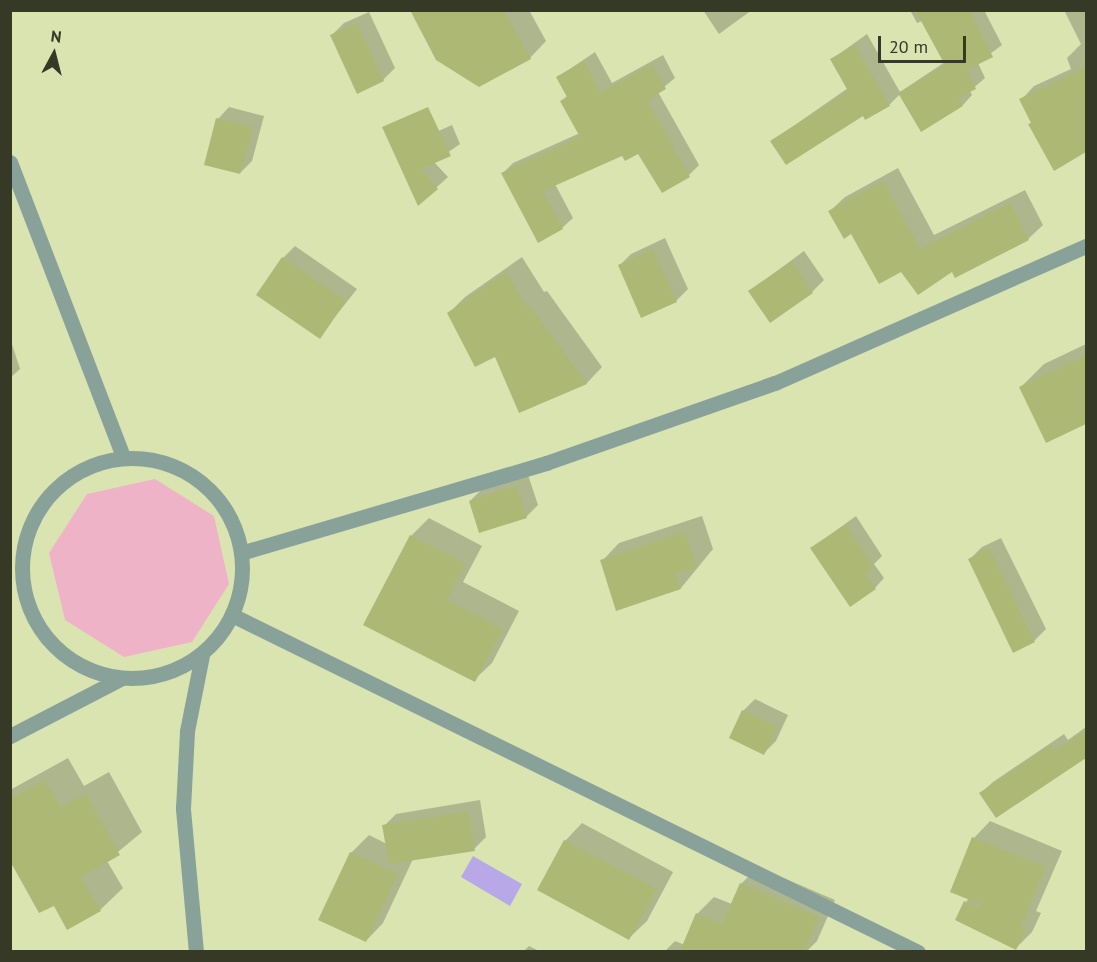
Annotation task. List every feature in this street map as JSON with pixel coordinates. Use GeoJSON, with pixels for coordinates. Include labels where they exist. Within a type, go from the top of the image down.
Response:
{"type":"FeatureCollection","features":[{"type":"Feature","properties":{"kind":"street"},"geometry":{"type":"LineString","coordinates":[[10,162],[123,456]]}},
{"type":"Feature","properties":{"kind":"street"},"geometry":{"type":"LineString","coordinates":[[244,552],[546,463],[775,383],[1086,246]]}},
{"type":"Feature","properties":{"kind":"street"},"geometry":{"type":"LineString","coordinates":[[123,456],[179,465],[223,500],[244,552],[234,616],[202,655],[178,669],[151,678],[122,678],[77,664],[42,633],[22,591],[16,547],[42,501],[78,469],[123,456]]}},
{"type":"Feature","properties":{"kind":"street"},"geometry":{"type":"LineString","coordinates":[[234,616],[918,951]]}},
{"type":"Feature","properties":{"kind":"street"},"geometry":{"type":"LineString","coordinates":[[196,951],[183,808],[187,731],[202,655]]}},
{"type":"Feature","properties":{"kind":"street"},"geometry":{"type":"LineString","coordinates":[[10,736],[122,678]]}},
{"type":"Feature","properties":{"kind":"shaded area"},"geometry":{"type":"Polygon","coordinates":[[[155,479],[214,516],[229,584],[192,642],[124,657],[65,620],[49,553],[87,494],[155,479]]]}},
{"type":"Feature","properties":{"kind":"shaded area"},"geometry":{"type":"Polygon","coordinates":[[[473,856],[522,884],[510,906],[461,877],[473,856]]]}},
{"type":"Feature","properties":{"kind":"building"},"geometry":{"type":"Polygon","coordinates":[[[410,10],[503,10],[531,59],[479,87],[436,60],[410,10]]]}},
{"type":"Feature","properties":{"kind":"building"},"geometry":{"type":"Polygon","coordinates":[[[915,10],[969,10],[993,57],[967,70],[976,89],[958,98],[963,106],[921,132],[898,93],[945,65],[915,10]]]}},
{"type":"Feature","properties":{"kind":"building"},"geometry":{"type":"Polygon","coordinates":[[[357,23],[384,81],[357,94],[330,35],[357,23]]]}},
{"type":"Feature","properties":{"kind":"building"},"geometry":{"type":"Polygon","coordinates":[[[855,45],[890,106],[865,120],[863,116],[786,165],[770,141],[848,91],[830,59],[855,45]]]}},
{"type":"Feature","properties":{"kind":"building"},"geometry":{"type":"Polygon","coordinates":[[[584,61],[601,93],[652,64],[666,89],[647,100],[690,177],[662,193],[638,154],[625,161],[622,156],[543,191],[563,229],[538,243],[501,173],[580,137],[560,101],[567,97],[556,77],[584,61]]]}},
{"type":"Feature","properties":{"kind":"building"},"geometry":{"type":"Polygon","coordinates":[[[1086,67],[1086,152],[1054,171],[1028,124],[1031,123],[1019,99],[1086,67]]]}},
{"type":"Feature","properties":{"kind":"building"},"geometry":{"type":"Polygon","coordinates":[[[428,107],[451,156],[421,169],[438,189],[418,206],[382,127],[428,107]]]}},
{"type":"Feature","properties":{"kind":"building"},"geometry":{"type":"Polygon","coordinates":[[[216,118],[253,127],[240,174],[204,165],[216,118]]]}},
{"type":"Feature","properties":{"kind":"building"},"geometry":{"type":"Polygon","coordinates":[[[883,181],[920,249],[1010,203],[1029,240],[955,278],[952,272],[918,295],[901,272],[879,284],[851,234],[844,239],[828,211],[883,181]]]}},
{"type":"Feature","properties":{"kind":"building"},"geometry":{"type":"Polygon","coordinates":[[[653,249],[677,302],[641,318],[618,265],[653,249]]]}},
{"type":"Feature","properties":{"kind":"building"},"geometry":{"type":"Polygon","coordinates":[[[282,257],[346,301],[320,339],[256,295],[282,257]]]}},
{"type":"Feature","properties":{"kind":"building"},"geometry":{"type":"Polygon","coordinates":[[[792,261],[813,293],[770,323],[748,291],[792,261]]]}},
{"type":"Feature","properties":{"kind":"building"},"geometry":{"type":"Polygon","coordinates":[[[506,272],[527,307],[530,306],[587,384],[519,413],[495,357],[475,367],[447,313],[506,272]]]}},
{"type":"Feature","properties":{"kind":"building"},"geometry":{"type":"Polygon","coordinates":[[[1086,355],[1086,424],[1046,443],[1019,387],[1086,355]]]}},
{"type":"Feature","properties":{"kind":"building"},"geometry":{"type":"Polygon","coordinates":[[[516,486],[527,518],[479,533],[469,501],[516,486]]]}},
{"type":"Feature","properties":{"kind":"building"},"geometry":{"type":"Polygon","coordinates":[[[846,524],[873,567],[865,574],[876,589],[850,607],[810,548],[846,524]]]}},
{"type":"Feature","properties":{"kind":"building"},"geometry":{"type":"Polygon","coordinates":[[[685,532],[697,568],[676,574],[681,589],[616,611],[600,560],[685,532]]]}},
{"type":"Feature","properties":{"kind":"building"},"geometry":{"type":"Polygon","coordinates":[[[410,535],[465,563],[447,600],[503,629],[475,682],[363,625],[410,535]]]}},
{"type":"Feature","properties":{"kind":"building"},"geometry":{"type":"Polygon","coordinates":[[[989,548],[1035,642],[1013,653],[968,559],[989,548]]]}},
{"type":"Feature","properties":{"kind":"building"},"geometry":{"type":"Polygon","coordinates":[[[742,710],[778,727],[764,755],[729,738],[742,710]]]}},
{"type":"Feature","properties":{"kind":"building"},"geometry":{"type":"Polygon","coordinates":[[[1086,730],[1086,758],[996,818],[979,793],[1051,745],[1055,751],[1086,730]]]}},
{"type":"Feature","properties":{"kind":"building"},"geometry":{"type":"Polygon","coordinates":[[[45,780],[61,807],[86,794],[120,855],[81,877],[101,911],[67,930],[54,906],[39,913],[10,861],[10,799],[45,780]]]}},
{"type":"Feature","properties":{"kind":"building"},"geometry":{"type":"Polygon","coordinates":[[[468,811],[475,851],[389,864],[382,825],[468,811]]]}},
{"type":"Feature","properties":{"kind":"building"},"geometry":{"type":"Polygon","coordinates":[[[972,837],[1046,867],[1021,927],[1026,930],[1016,950],[955,920],[964,901],[980,908],[982,905],[950,892],[972,837]]]}},
{"type":"Feature","properties":{"kind":"building"},"geometry":{"type":"Polygon","coordinates":[[[564,840],[657,889],[629,940],[537,890],[564,840]]]}},
{"type":"Feature","properties":{"kind":"building"},"geometry":{"type":"Polygon","coordinates":[[[350,852],[398,874],[366,942],[318,920],[350,852]]]}},
{"type":"Feature","properties":{"kind":"building"},"geometry":{"type":"Polygon","coordinates":[[[740,883],[819,917],[804,951],[680,951],[696,913],[722,924],[740,883]]]}}]}
